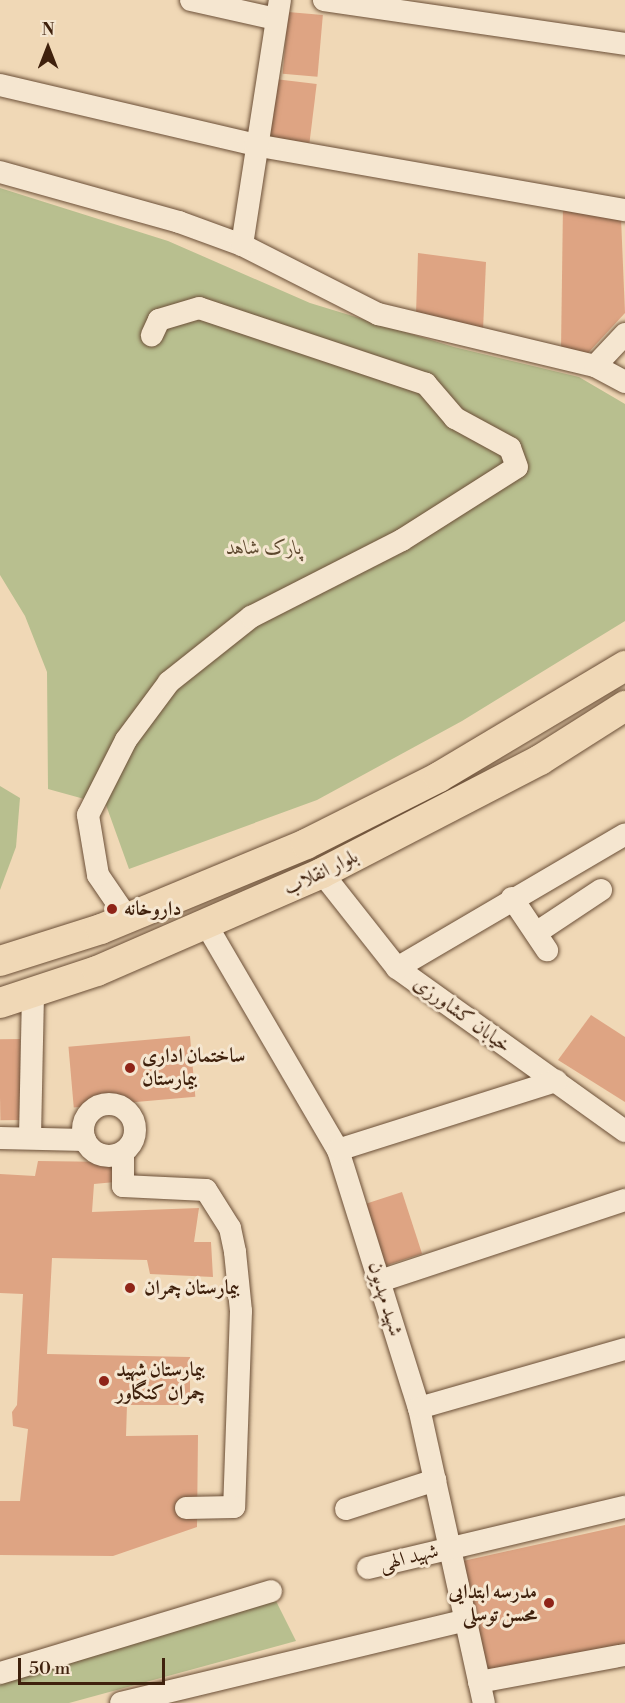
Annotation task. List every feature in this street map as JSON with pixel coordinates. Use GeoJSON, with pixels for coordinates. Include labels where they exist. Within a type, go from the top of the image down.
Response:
{"type":"FeatureCollection","features":[{"type":"Feature","properties":{"kind":"main road","name":"بلوار انقلاب"},"geometry":{"type":"LineString","coordinates":[[0,961],[129,919],[306,844],[439,777],[625,666]]}},
{"type":"Feature","properties":{"kind":"main road","name":"بلوار انقلاب"},"geometry":{"type":"LineString","coordinates":[[0,1003],[207,926],[322,873],[458,805],[625,706]]}},
{"type":"Feature","properties":{"kind":"street"},"geometry":{"type":"LineString","coordinates":[[191,0],[278,10],[255,145],[242,245]]}},
{"type":"Feature","properties":{"kind":"street"},"geometry":{"type":"LineString","coordinates":[[324,0],[625,44]]}},
{"type":"Feature","properties":{"kind":"street"},"geometry":{"type":"LineString","coordinates":[[0,85],[255,145],[625,210]]}},
{"type":"Feature","properties":{"kind":"street"},"geometry":{"type":"LineString","coordinates":[[0,172],[93,195],[242,245],[378,314],[595,366],[625,382]]}},
{"type":"Feature","properties":{"kind":"street"},"geometry":{"type":"LineString","coordinates":[[129,919],[98,875],[88,815],[126,740],[169,682],[251,617],[402,540],[517,467],[510,448],[455,418],[426,384],[199,308],[159,320],[152,335]]}},
{"type":"Feature","properties":{"kind":"street"},"geometry":{"type":"LineString","coordinates":[[595,366],[625,334]]}},
{"type":"Feature","properties":{"kind":"street"},"geometry":{"type":"LineString","coordinates":[[397,968],[512,898],[625,834]]}},
{"type":"Feature","properties":{"kind":"street","name":"خیابان کشاورزی"},"geometry":{"type":"LineString","coordinates":[[322,873],[397,968],[625,1131]]}},
{"type":"Feature","properties":{"kind":"street"},"geometry":{"type":"LineString","coordinates":[[512,898],[541,941],[601,890]]}},
{"type":"Feature","properties":{"kind":"street","name":"شهید مهدیون"},"geometry":{"type":"LineString","coordinates":[[207,926],[338,1150],[419,1408],[482,1692]]}},
{"type":"Feature","properties":{"kind":"street"},"geometry":{"type":"LineString","coordinates":[[30,1137],[33,992]]}},
{"type":"Feature","properties":{"kind":"street"},"geometry":{"type":"LineString","coordinates":[[338,1150],[556,1081]]}},
{"type":"Feature","properties":{"kind":"street"},"geometry":{"type":"LineString","coordinates":[[85,1140],[87,1117],[99,1106],[115,1105],[129,1113],[135,1130],[123,1152],[123,1186],[206,1190],[230,1227],[241,1311],[234,1507],[186,1508]]}},
{"type":"Feature","properties":{"kind":"street"},"geometry":{"type":"LineString","coordinates":[[0,1138],[85,1140],[106,1156],[123,1152]]}},
{"type":"Feature","properties":{"kind":"street"},"geometry":{"type":"LineString","coordinates":[[380,1281],[625,1200]]}},
{"type":"Feature","properties":{"kind":"street"},"geometry":{"type":"LineString","coordinates":[[419,1408],[625,1349]]}},
{"type":"Feature","properties":{"kind":"street"},"geometry":{"type":"LineString","coordinates":[[346,1509],[435,1480]]}},
{"type":"Feature","properties":{"kind":"street","name":"شهید الهی"},"geometry":{"type":"LineString","coordinates":[[368,1568],[625,1507]]}},
{"type":"Feature","properties":{"kind":"street"},"geometry":{"type":"LineString","coordinates":[[0,1673],[271,1591]]}},
{"type":"Feature","properties":{"kind":"street"},"geometry":{"type":"LineString","coordinates":[[121,1703],[178,1696],[466,1620]]}},
{"type":"Feature","properties":{"kind":"street"},"geometry":{"type":"LineString","coordinates":[[482,1692],[625,1655]]}},
{"type":"Feature","properties":{"kind":"green space","name":"پارک شاهد"},"geometry":{"type":"Polygon","coordinates":[[[0,188],[168,241],[310,303],[454,347],[579,377],[625,404],[625,621],[462,721],[317,800],[129,869],[106,805],[48,789],[47,672],[25,616],[0,575],[0,188]]]}},
{"type":"Feature","properties":{"kind":"green space"},"geometry":{"type":"Polygon","coordinates":[[[0,786],[20,798],[16,847],[0,890],[0,786]]]}},
{"type":"Feature","properties":{"kind":"green space"},"geometry":{"type":"Polygon","coordinates":[[[271,1591],[296,1641],[69,1703],[0,1703],[0,1679],[271,1591]]]}},
{"type":"Feature","properties":{"kind":"building"},"geometry":{"type":"Polygon","coordinates":[[[288,12],[323,15],[317,77],[283,74],[288,12]]]}},
{"type":"Feature","properties":{"kind":"building"},"geometry":{"type":"Polygon","coordinates":[[[275,79],[317,84],[309,143],[268,138],[275,79]]]}},
{"type":"Feature","properties":{"kind":"building"},"geometry":{"type":"Polygon","coordinates":[[[563,205],[621,218],[625,313],[588,353],[561,350],[563,205]]]}},
{"type":"Feature","properties":{"kind":"building"},"geometry":{"type":"Polygon","coordinates":[[[418,253],[486,262],[483,330],[416,314],[418,253]]]}},
{"type":"Feature","properties":{"kind":"building"},"geometry":{"type":"Polygon","coordinates":[[[591,1015],[625,1037],[625,1102],[558,1060],[591,1015]]]}},
{"type":"Feature","properties":{"kind":"building","name":"ساختمان اداری بیمارستان"},"geometry":{"type":"Polygon","coordinates":[[[190,1036],[195,1097],[74,1107],[68,1047],[190,1036]]]}},
{"type":"Feature","properties":{"kind":"building"},"geometry":{"type":"Polygon","coordinates":[[[0,1039],[20,1039],[21,1120],[0,1120],[0,1039]]]}},
{"type":"Feature","properties":{"kind":"building","name":"بیمارستان شهید چمران کنگاور"},"geometry":{"type":"Polygon","coordinates":[[[38,1161],[112,1162],[115,1182],[94,1184],[92,1212],[199,1208],[194,1242],[211,1242],[213,1277],[150,1274],[147,1260],[52,1258],[47,1354],[190,1357],[190,1405],[127,1405],[126,1436],[198,1435],[197,1527],[113,1556],[0,1555],[0,1501],[20,1501],[28,1429],[13,1426],[12,1412],[17,1405],[23,1294],[0,1293],[0,1174],[35,1176],[38,1161]]]}},
{"type":"Feature","properties":{"kind":"building"},"geometry":{"type":"Polygon","coordinates":[[[402,1192],[422,1254],[378,1268],[358,1206],[402,1192]]]}},
{"type":"Feature","properties":{"kind":"building","name":"مدرسه ابتدایی محسن توسلی"},"geometry":{"type":"Polygon","coordinates":[[[625,1525],[625,1646],[488,1671],[463,1561],[625,1525]]]}},
{"type":"Feature","properties":{"kind":"place","name":"داروخانه"},"geometry":{"type":"Point","coordinates":[112,909]}},
{"type":"Feature","properties":{"kind":"place","name":"ساختمان اداری بیمارستان"},"geometry":{"type":"Point","coordinates":[130,1068]}},
{"type":"Feature","properties":{"kind":"place","name":"بیمارستان چمران"},"geometry":{"type":"Point","coordinates":[130,1288]}},
{"type":"Feature","properties":{"kind":"place","name":"بیمارستان شهید چمران کنگاور"},"geometry":{"type":"Point","coordinates":[104,1381]}},
{"type":"Feature","properties":{"kind":"place","name":"مدرسه ابتدایی محسن توسلی"},"geometry":{"type":"Point","coordinates":[549,1603]}}]}
